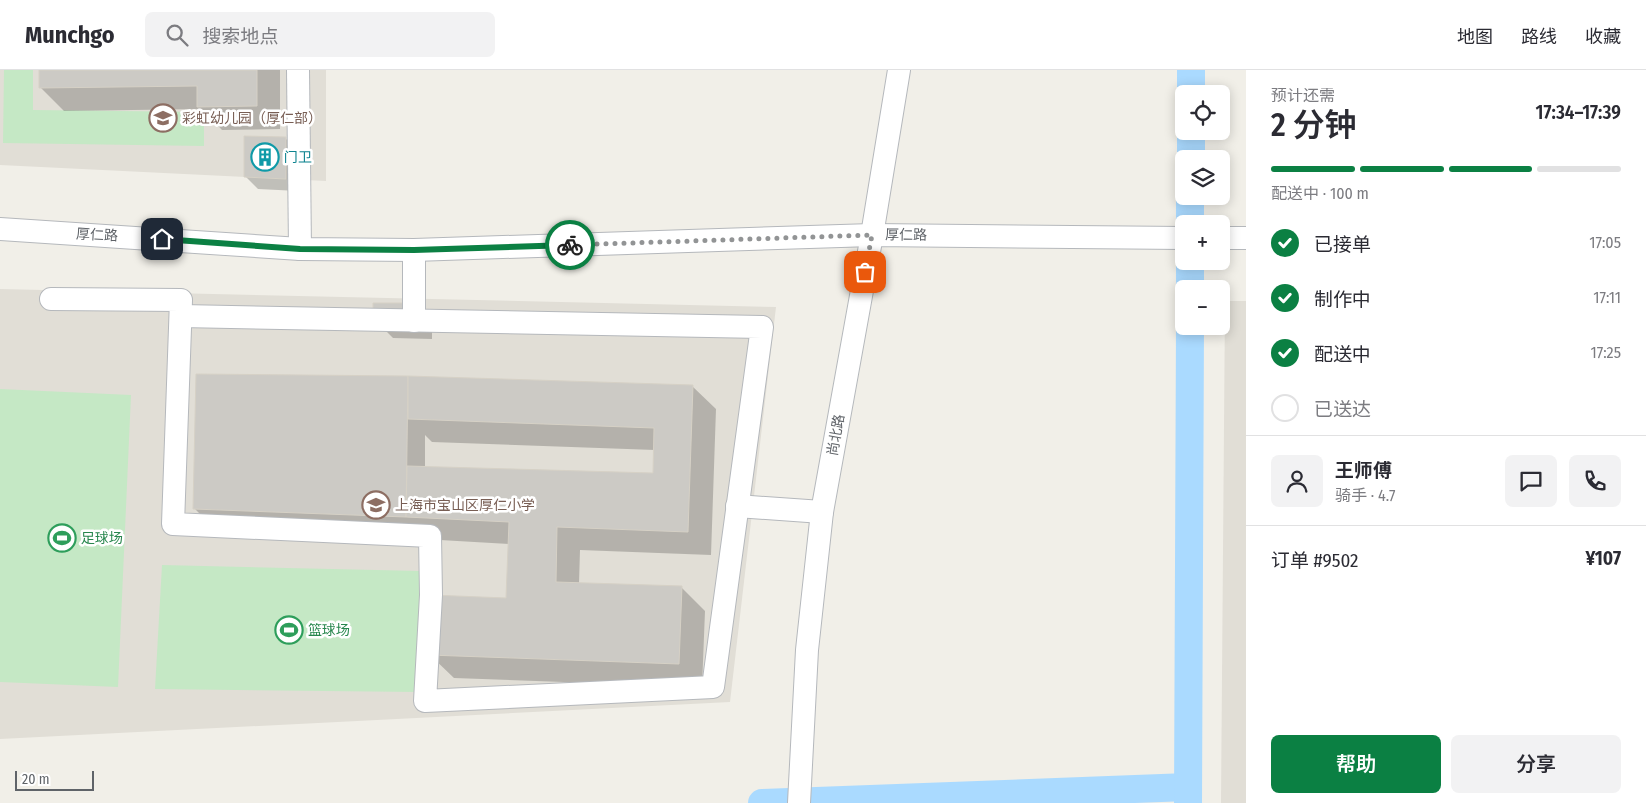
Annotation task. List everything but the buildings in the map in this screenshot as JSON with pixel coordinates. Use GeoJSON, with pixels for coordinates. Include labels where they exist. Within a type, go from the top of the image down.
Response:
{"type":"FeatureCollection","features":[{"type":"Feature","properties":{"kind":"street"},"geometry":{"type":"LineString","coordinates":[[298,70],[300,249]]}},
{"type":"Feature","properties":{"kind":"street","name":"尚北路"},"geometry":{"type":"LineString","coordinates":[[799,803],[807,650],[822,512],[872,235],[899,70]]}},
{"type":"Feature","properties":{"kind":"street","name":"厚仁路"},"geometry":{"type":"LineString","coordinates":[[0,229],[300,249],[414,250],[872,235],[1175,238]]}},
{"type":"Feature","properties":{"kind":"street"},"geometry":{"type":"LineString","coordinates":[[414,250],[414,321]]}},
{"type":"Feature","properties":{"kind":"street"},"geometry":{"type":"LineString","coordinates":[[51,299],[181,300],[173,524],[430,536],[431,595],[425,701],[713,687],[762,327],[181,316]]}},
{"type":"Feature","properties":{"kind":"street"},"geometry":{"type":"LineString","coordinates":[[738,506],[822,512]]}},
{"type":"Feature","properties":{"kind":"shaded area","name":"彩虹幼儿园（厚仁部）"},"geometry":{"type":"Polygon","coordinates":[[[0,70],[326,70],[326,181],[0,165],[0,70]]]}},
{"type":"Feature","properties":{"kind":"shaded area","name":"上海市宝山区厚仁小学"},"geometry":{"type":"Polygon","coordinates":[[[0,289],[776,307],[730,702],[0,739],[0,289]]]}},
{"type":"Feature","properties":{"kind":"shaded area"},"geometry":{"type":"Polygon","coordinates":[[[1230,301],[1246,301],[1246,803],[1221,803],[1225,335],[1230,335],[1230,301]]]}},
{"type":"Feature","properties":{"kind":"green space"},"geometry":{"type":"Polygon","coordinates":[[[4,70],[33,70],[33,110],[204,112],[204,146],[3,143],[4,70]]]}},
{"type":"Feature","properties":{"kind":"green space","name":"足球场"},"geometry":{"type":"Polygon","coordinates":[[[0,389],[131,395],[118,687],[0,682],[0,389]]]}},
{"type":"Feature","properties":{"kind":"green space","name":"篮球场"},"geometry":{"type":"Polygon","coordinates":[[[162,565],[421,571],[418,692],[155,689],[162,565]]]}},
{"type":"Feature","properties":{"kind":"waterway"},"geometry":{"type":"LineString","coordinates":[[1191,70],[1191,85]]}},
{"type":"Feature","properties":{"kind":"waterway"},"geometry":{"type":"LineString","coordinates":[[1191,140],[1191,150]]}},
{"type":"Feature","properties":{"kind":"waterway"},"geometry":{"type":"LineString","coordinates":[[1190,205],[1190,215]]}},
{"type":"Feature","properties":{"kind":"waterway"},"geometry":{"type":"LineString","coordinates":[[1190,270],[1190,280]]}},
{"type":"Feature","properties":{"kind":"waterway"},"geometry":{"type":"LineString","coordinates":[[1188,803],[1190,335]]}},
{"type":"Feature","properties":{"kind":"waterway"},"geometry":{"type":"LineString","coordinates":[[762,803],[1188,787]]}},
{"type":"Feature","properties":{"kind":"way so far"},"geometry":{"type":"LineString","coordinates":[[570,245],[872,235],[865,272]]}},
{"type":"Feature","properties":{"kind":"place","name":"彩虹幼儿园（厚仁部）"},"geometry":{"type":"Point","coordinates":[163,118]}},
{"type":"Feature","properties":{"kind":"place","name":"门卫"},"geometry":{"type":"Point","coordinates":[265,157]}},
{"type":"Feature","properties":{"kind":"place","name":"上海市宝山区厚仁小学"},"geometry":{"type":"Point","coordinates":[376,505]}},
{"type":"Feature","properties":{"kind":"place","name":"足球场"},"geometry":{"type":"Point","coordinates":[62,538]}},
{"type":"Feature","properties":{"kind":"place","name":"篮球场"},"geometry":{"type":"Point","coordinates":[289,630]}},
{"type":"Feature","properties":{"kind":"route"},"geometry":{"type":"LineString","coordinates":[[162,239],[300,249],[414,250],[570,245]]}}]}
